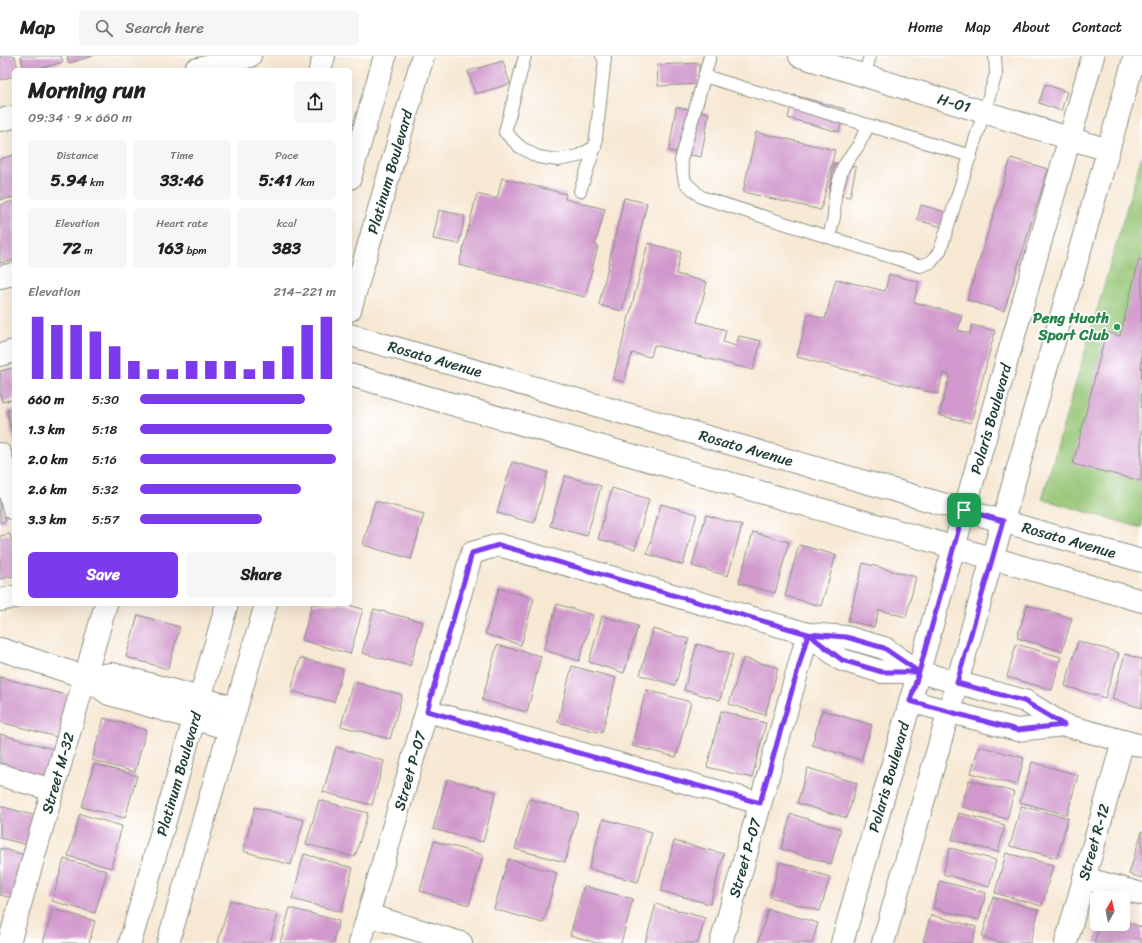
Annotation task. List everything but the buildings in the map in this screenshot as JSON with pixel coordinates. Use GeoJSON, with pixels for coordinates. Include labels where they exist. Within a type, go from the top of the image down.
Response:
{"type":"FeatureCollection","features":[{"type":"Feature","properties":{"kind":"street"},"geometry":{"type":"LineString","coordinates":[[203,68],[250,56]]}},
{"type":"Feature","properties":{"kind":"street"},"geometry":{"type":"LineString","coordinates":[[321,68],[324,56]]}},
{"type":"Feature","properties":{"kind":"street"},"geometry":{"type":"LineString","coordinates":[[352,171],[385,56]]}},
{"type":"Feature","properties":{"kind":"street","name":"Platinum Boulevard"},"geometry":{"type":"LineString","coordinates":[[352,303],[423,56]]}},
{"type":"Feature","properties":{"kind":"street","name":"Polaris Boulevard"},"geometry":{"type":"LineString","coordinates":[[842,943],[1093,56]]}},
{"type":"Feature","properties":{"kind":"street"},"geometry":{"type":"LineString","coordinates":[[883,943],[1136,56]]}},
{"type":"Feature","properties":{"kind":"street","name":"H-01"},"geometry":{"type":"LineString","coordinates":[[812,58],[867,66],[985,112],[1108,150]]}},
{"type":"Feature","properties":{"kind":"street"},"geometry":{"type":"LineString","coordinates":[[0,120],[12,117]]}},
{"type":"Feature","properties":{"kind":"street"},"geometry":{"type":"LineString","coordinates":[[0,277],[12,274]]}},
{"type":"Feature","properties":{"kind":"street","name":"Rosato Avenue"},"geometry":{"type":"LineString","coordinates":[[352,336],[1142,561]]}},
{"type":"Feature","properties":{"kind":"street"},"geometry":{"type":"LineString","coordinates":[[0,355],[12,352]]}},
{"type":"Feature","properties":{"kind":"street"},"geometry":{"type":"LineString","coordinates":[[352,376],[1142,601]]}},
{"type":"Feature","properties":{"kind":"street"},"geometry":{"type":"LineString","coordinates":[[5,466],[12,499]]}},
{"type":"Feature","properties":{"kind":"street","name":"Street P-07"},"geometry":{"type":"LineString","coordinates":[[360,943],[472,553],[499,545],[808,634],[721,943]]}},
{"type":"Feature","properties":{"kind":"street"},"geometry":{"type":"LineString","coordinates":[[0,600],[12,597]]}},
{"type":"Feature","properties":{"kind":"street","name":"Street M-32"},"geometry":{"type":"LineString","coordinates":[[9,943],[8,914],[53,790],[105,606]]}},
{"type":"Feature","properties":{"kind":"street","name":"Platinum Boulevard"},"geometry":{"type":"LineString","coordinates":[[130,943],[227,606]]}},
{"type":"Feature","properties":{"kind":"street"},"geometry":{"type":"LineString","coordinates":[[168,943],[265,606]]}},
{"type":"Feature","properties":{"kind":"street"},"geometry":{"type":"LineString","coordinates":[[808,634],[846,637],[884,648],[919,672],[1024,701],[1064,725],[1132,744]]}},
{"type":"Feature","properties":{"kind":"street"},"geometry":{"type":"LineString","coordinates":[[0,649],[85,677],[109,694],[230,729]]}},
{"type":"Feature","properties":{"kind":"street"},"geometry":{"type":"LineString","coordinates":[[85,677],[113,674],[236,708]]}},
{"type":"Feature","properties":{"kind":"street"},"geometry":{"type":"LineString","coordinates":[[910,701],[1017,730],[1064,725]]}},
{"type":"Feature","properties":{"kind":"street"},"geometry":{"type":"LineString","coordinates":[[427,711],[760,803]]}},
{"type":"Feature","properties":{"kind":"street","name":"Street R-12"},"geometry":{"type":"LineString","coordinates":[[1066,943],[1084,878],[1132,744]]}},
{"type":"Feature","properties":{"kind":"street"},"geometry":{"type":"LineString","coordinates":[[0,775],[53,790]]}},
{"type":"Feature","properties":{"kind":"street"},"geometry":{"type":"LineString","coordinates":[[1084,878],[1142,894]]}},
{"type":"Feature","properties":{"kind":"street"},"geometry":{"type":"LineString","coordinates":[[368,915],[461,943]]}},
{"type":"Feature","properties":{"kind":"lane"},"geometry":{"type":"LineString","coordinates":[[525,56],[505,132],[520,148],[538,157],[558,160],[578,156],[595,147]]}},
{"type":"Feature","properties":{"kind":"lane"},"geometry":{"type":"LineString","coordinates":[[710,56],[681,160],[685,182],[701,197],[920,266],[931,262],[940,251],[996,74],[995,56]]}},
{"type":"Feature","properties":{"kind":"lane"},"geometry":{"type":"LineString","coordinates":[[580,191],[595,147],[604,57]]}},
{"type":"Feature","properties":{"kind":"lane"},"geometry":{"type":"LineString","coordinates":[[704,76],[971,156]]}},
{"type":"Feature","properties":{"kind":"lane"},"geometry":{"type":"LineString","coordinates":[[829,237],[834,217],[836,194],[843,167],[858,146],[868,126]]}},
{"type":"Feature","properties":{"kind":"green space","name":"Peng Huoth Sport Club"},"geometry":{"type":"Polygon","coordinates":[[[1142,155],[1142,528],[1042,499],[1142,155]]]}},
{"type":"Feature","properties":{"kind":"place","name":"Peng Huoth Sport Club"},"geometry":{"type":"Point","coordinates":[1117,327]}},
{"type":"Feature","properties":{"kind":"route"},"geometry":{"type":"LineString","coordinates":[[964,510],[919,672],[884,648],[846,637],[808,634],[499,545],[472,553],[427,711],[760,803],[808,634],[842,660],[882,672],[919,672],[910,701],[1017,730],[1064,725],[1024,701],[957,683],[1003,521],[964,510]]}}]}
